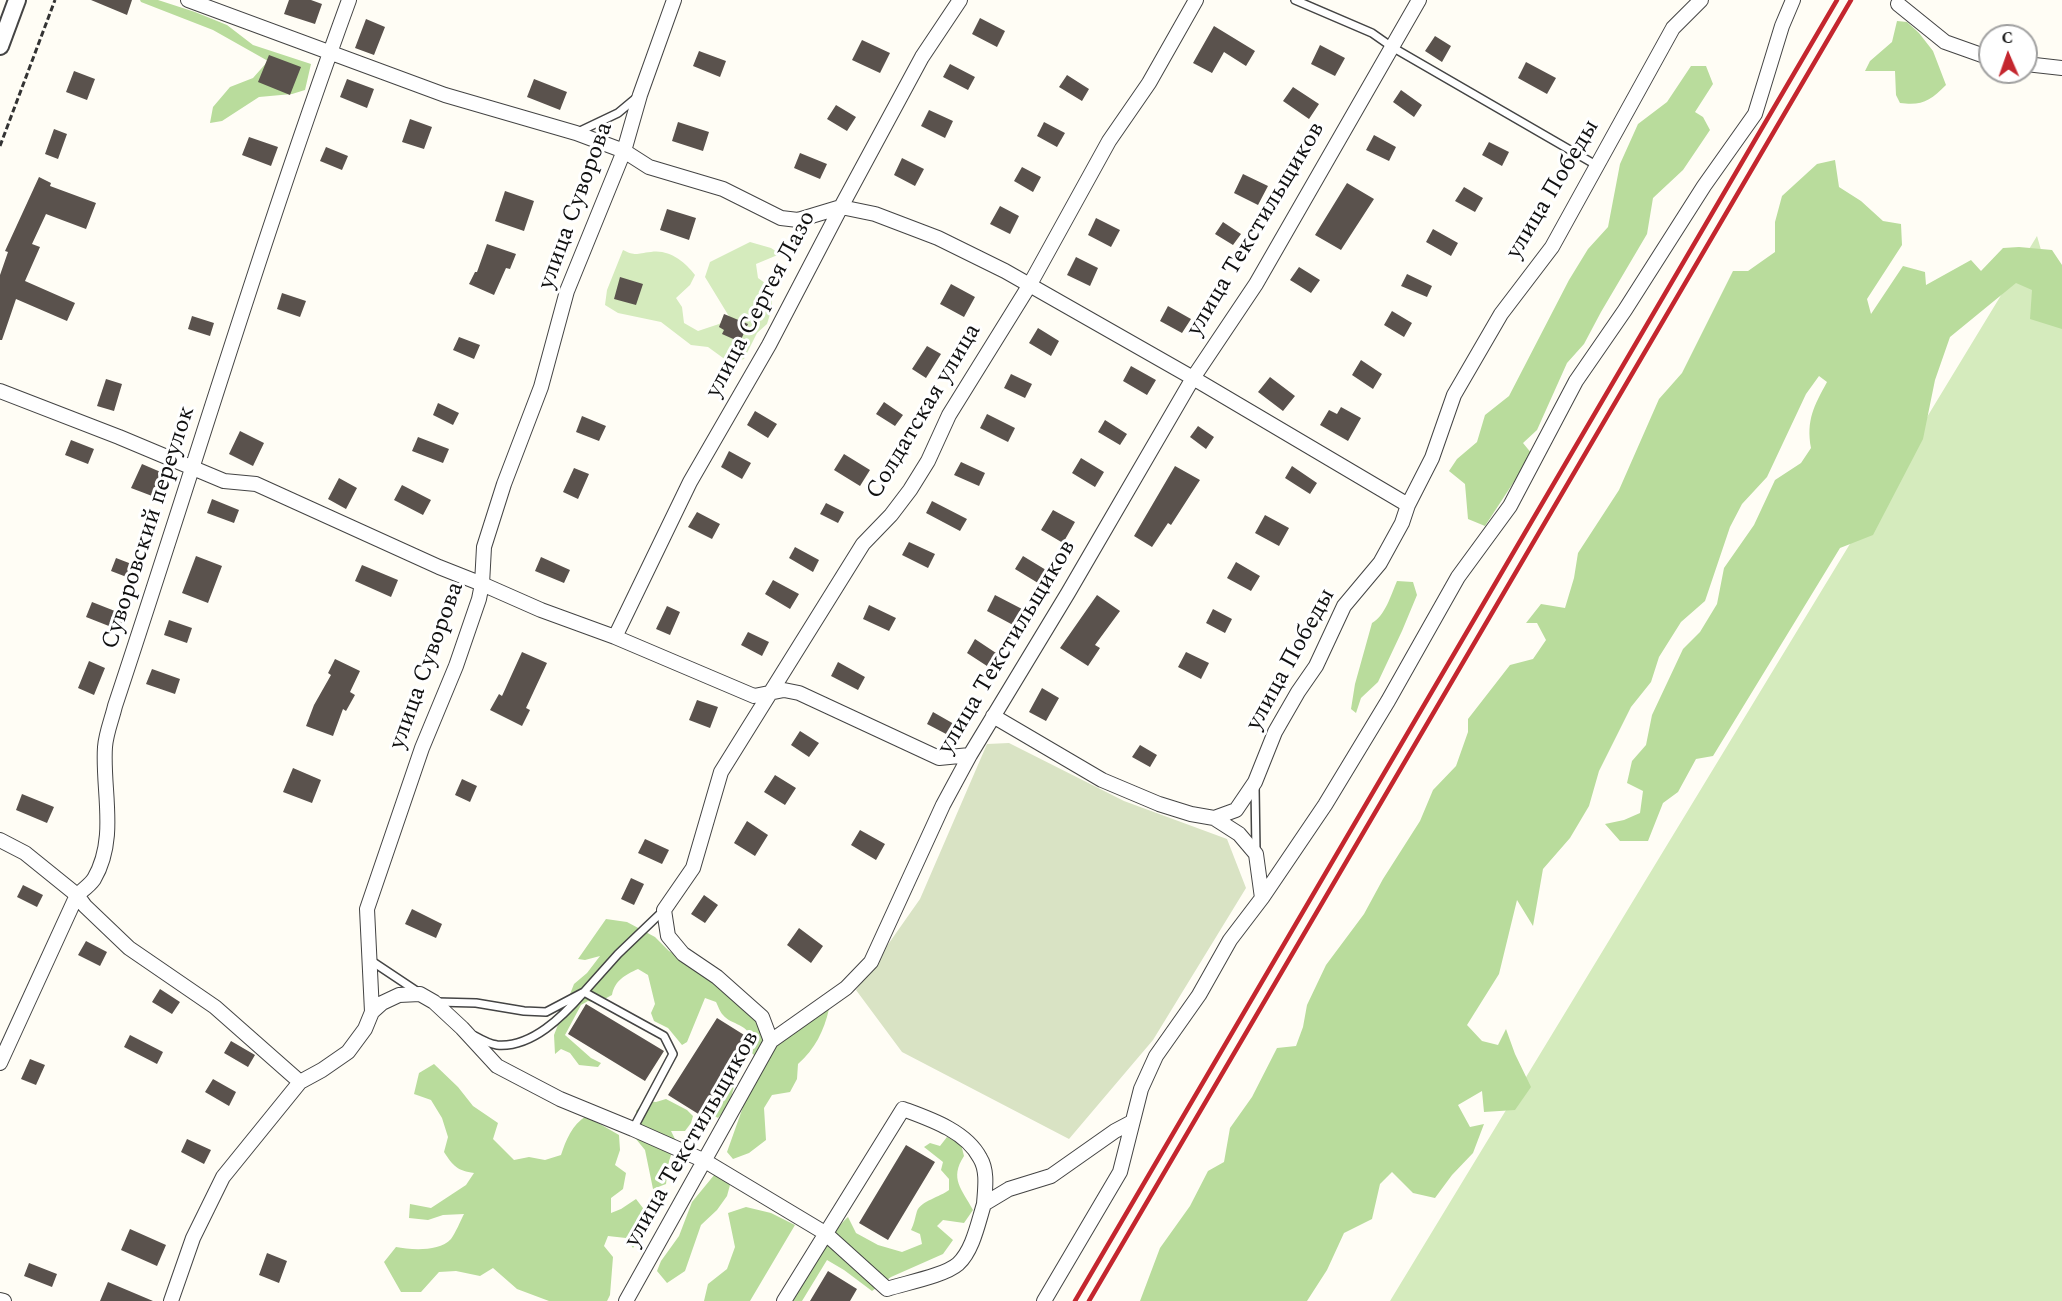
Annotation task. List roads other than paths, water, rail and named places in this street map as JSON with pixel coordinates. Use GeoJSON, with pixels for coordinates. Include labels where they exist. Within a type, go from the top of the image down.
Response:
{"type":"FeatureCollection","features":[{"type":"Feature","properties":{"kind":"street"},"geometry":{"type":"LineString","coordinates":[[0,46],[17,0]]}},
{"type":"Feature","properties":{"kind":"street"},"geometry":{"type":"LineString","coordinates":[[188,0],[445,96],[576,133],[624,151],[649,167],[723,189],[781,219],[798,220],[841,207],[875,214],[938,238],[1005,271],[1193,378],[1408,505]]}},
{"type":"Feature","properties":{"kind":"street","name":"Суворовский переулок"},"geometry":{"type":"LineString","coordinates":[[0,1063],[77,894],[93,881],[102,862],[107,839],[108,806],[105,746],[115,706],[273,220],[349,0]]}},
{"type":"Feature","properties":{"kind":"street","name":"улица Суворова"},"geometry":{"type":"LineString","coordinates":[[372,1012],[367,909],[422,748],[460,655],[479,599],[484,547],[541,387],[567,291],[624,151],[640,95],[674,0]]}},
{"type":"Feature","properties":{"kind":"street","name":"улица Сергея Лазо"},"geometry":{"type":"LineString","coordinates":[[615,637],[690,482],[769,345],[922,57],[960,0]]}},
{"type":"Feature","properties":{"kind":"street","name":"Солдатская улица"},"geometry":{"type":"LineString","coordinates":[[664,910],[693,868],[721,772],[863,544],[891,515],[910,490],[928,460],[949,415],[1029,286],[1109,141],[1149,83],[1196,0]]}},
{"type":"Feature","properties":{"kind":"street","name":"улица Текстильщиков"},"geometry":{"type":"LineString","coordinates":[[626,1301],[771,1041],[846,988],[872,962],[943,805],[970,755],[1068,593],[1193,378],[1256,284],[1419,0]]}},
{"type":"Feature","properties":{"kind":"street","name":"улица Победы"},"geometry":{"type":"LineString","coordinates":[[1214,818],[1236,810],[1255,782],[1275,732],[1316,666],[1344,606],[1380,563],[1402,523],[1408,505],[1432,458],[1454,395],[1501,314],[1552,247],[1673,28],[1701,0]]}},
{"type":"Feature","properties":{"kind":"street"},"geometry":{"type":"LineString","coordinates":[[1044,1301],[1120,1172],[1141,1089],[1156,1056],[1199,995],[1230,940],[1262,898],[1324,805],[1388,701],[1458,577],[1510,506],[1576,381],[1625,310],[1704,186],[1755,114],[1782,26],[1793,0]]}},
{"type":"Feature","properties":{"kind":"street"},"geometry":{"type":"LineString","coordinates":[[1898,4],[1945,42],[1978,54]]}},
{"type":"Feature","properties":{"kind":"street"},"geometry":{"type":"LineString","coordinates":[[2038,65],[2062,68]]}},
{"type":"Feature","properties":{"kind":"street"},"geometry":{"type":"LineString","coordinates":[[0,391],[224,481],[256,484],[439,567],[541,610],[615,637],[754,696],[784,690],[799,693],[939,758],[970,755]]}},
{"type":"Feature","properties":{"kind":"street"},"geometry":{"type":"LineString","coordinates":[[993,716],[1102,780],[1159,804],[1214,818],[1239,834],[1256,854],[1262,898]]}},
{"type":"Feature","properties":{"kind":"street"},"geometry":{"type":"LineString","coordinates":[[0,840],[25,853],[77,894],[85,906],[129,948],[215,1007],[300,1082]]}},
{"type":"Feature","properties":{"kind":"street"},"geometry":{"type":"LineString","coordinates":[[664,910],[668,936],[683,954],[717,977],[762,1017],[771,1041]]}},
{"type":"Feature","properties":{"kind":"street"},"geometry":{"type":"LineString","coordinates":[[171,1301],[193,1238],[223,1177],[300,1082],[348,1052],[365,1029],[372,1012],[382,1003],[399,995],[420,994],[434,1002],[462,1028],[497,1066],[560,1099],[633,1128],[705,1161],[825,1233],[886,1295],[957,1264],[975,1235],[984,1204],[986,1181],[981,1160],[970,1143],[933,1120],[903,1109],[825,1233],[784,1301]]}},
{"type":"Feature","properties":{"kind":"street"},"geometry":{"type":"LineString","coordinates":[[984,1204],[1009,1189],[1051,1176],[1115,1131],[1132,1122]]}},
{"type":"Feature","properties":{"kind":"lane"},"geometry":{"type":"LineString","coordinates":[[1295,0],[1372,33],[1392,47],[1596,165]]}},
{"type":"Feature","properties":{"kind":"lane"},"geometry":{"type":"LineString","coordinates":[[576,133],[618,113],[640,95]]}},
{"type":"Feature","properties":{"kind":"lane"},"geometry":{"type":"LineString","coordinates":[[1255,782],[1256,854]]}},
{"type":"Feature","properties":{"kind":"lane"},"geometry":{"type":"LineString","coordinates":[[462,1028],[477,1038],[495,1045],[509,1045],[526,1039],[553,1024],[618,954],[664,910]]}},
{"type":"Feature","properties":{"kind":"lane"},"geometry":{"type":"LineString","coordinates":[[370,960],[420,994]]}},
{"type":"Feature","properties":{"kind":"lane"},"geometry":{"type":"LineString","coordinates":[[434,1002],[476,1003],[524,1011],[546,1012],[584,992]]}},
{"type":"Feature","properties":{"kind":"lane"},"geometry":{"type":"LineString","coordinates":[[584,992],[664,1036],[673,1054],[633,1128]]}},
{"type":"Feature","properties":{"kind":"railway"},"geometry":{"type":"LineString","coordinates":[[1075,1301],[1837,0]]}},
{"type":"Feature","properties":{"kind":"railway"},"geometry":{"type":"LineString","coordinates":[[1089,1301],[1851,0]]}}]}
